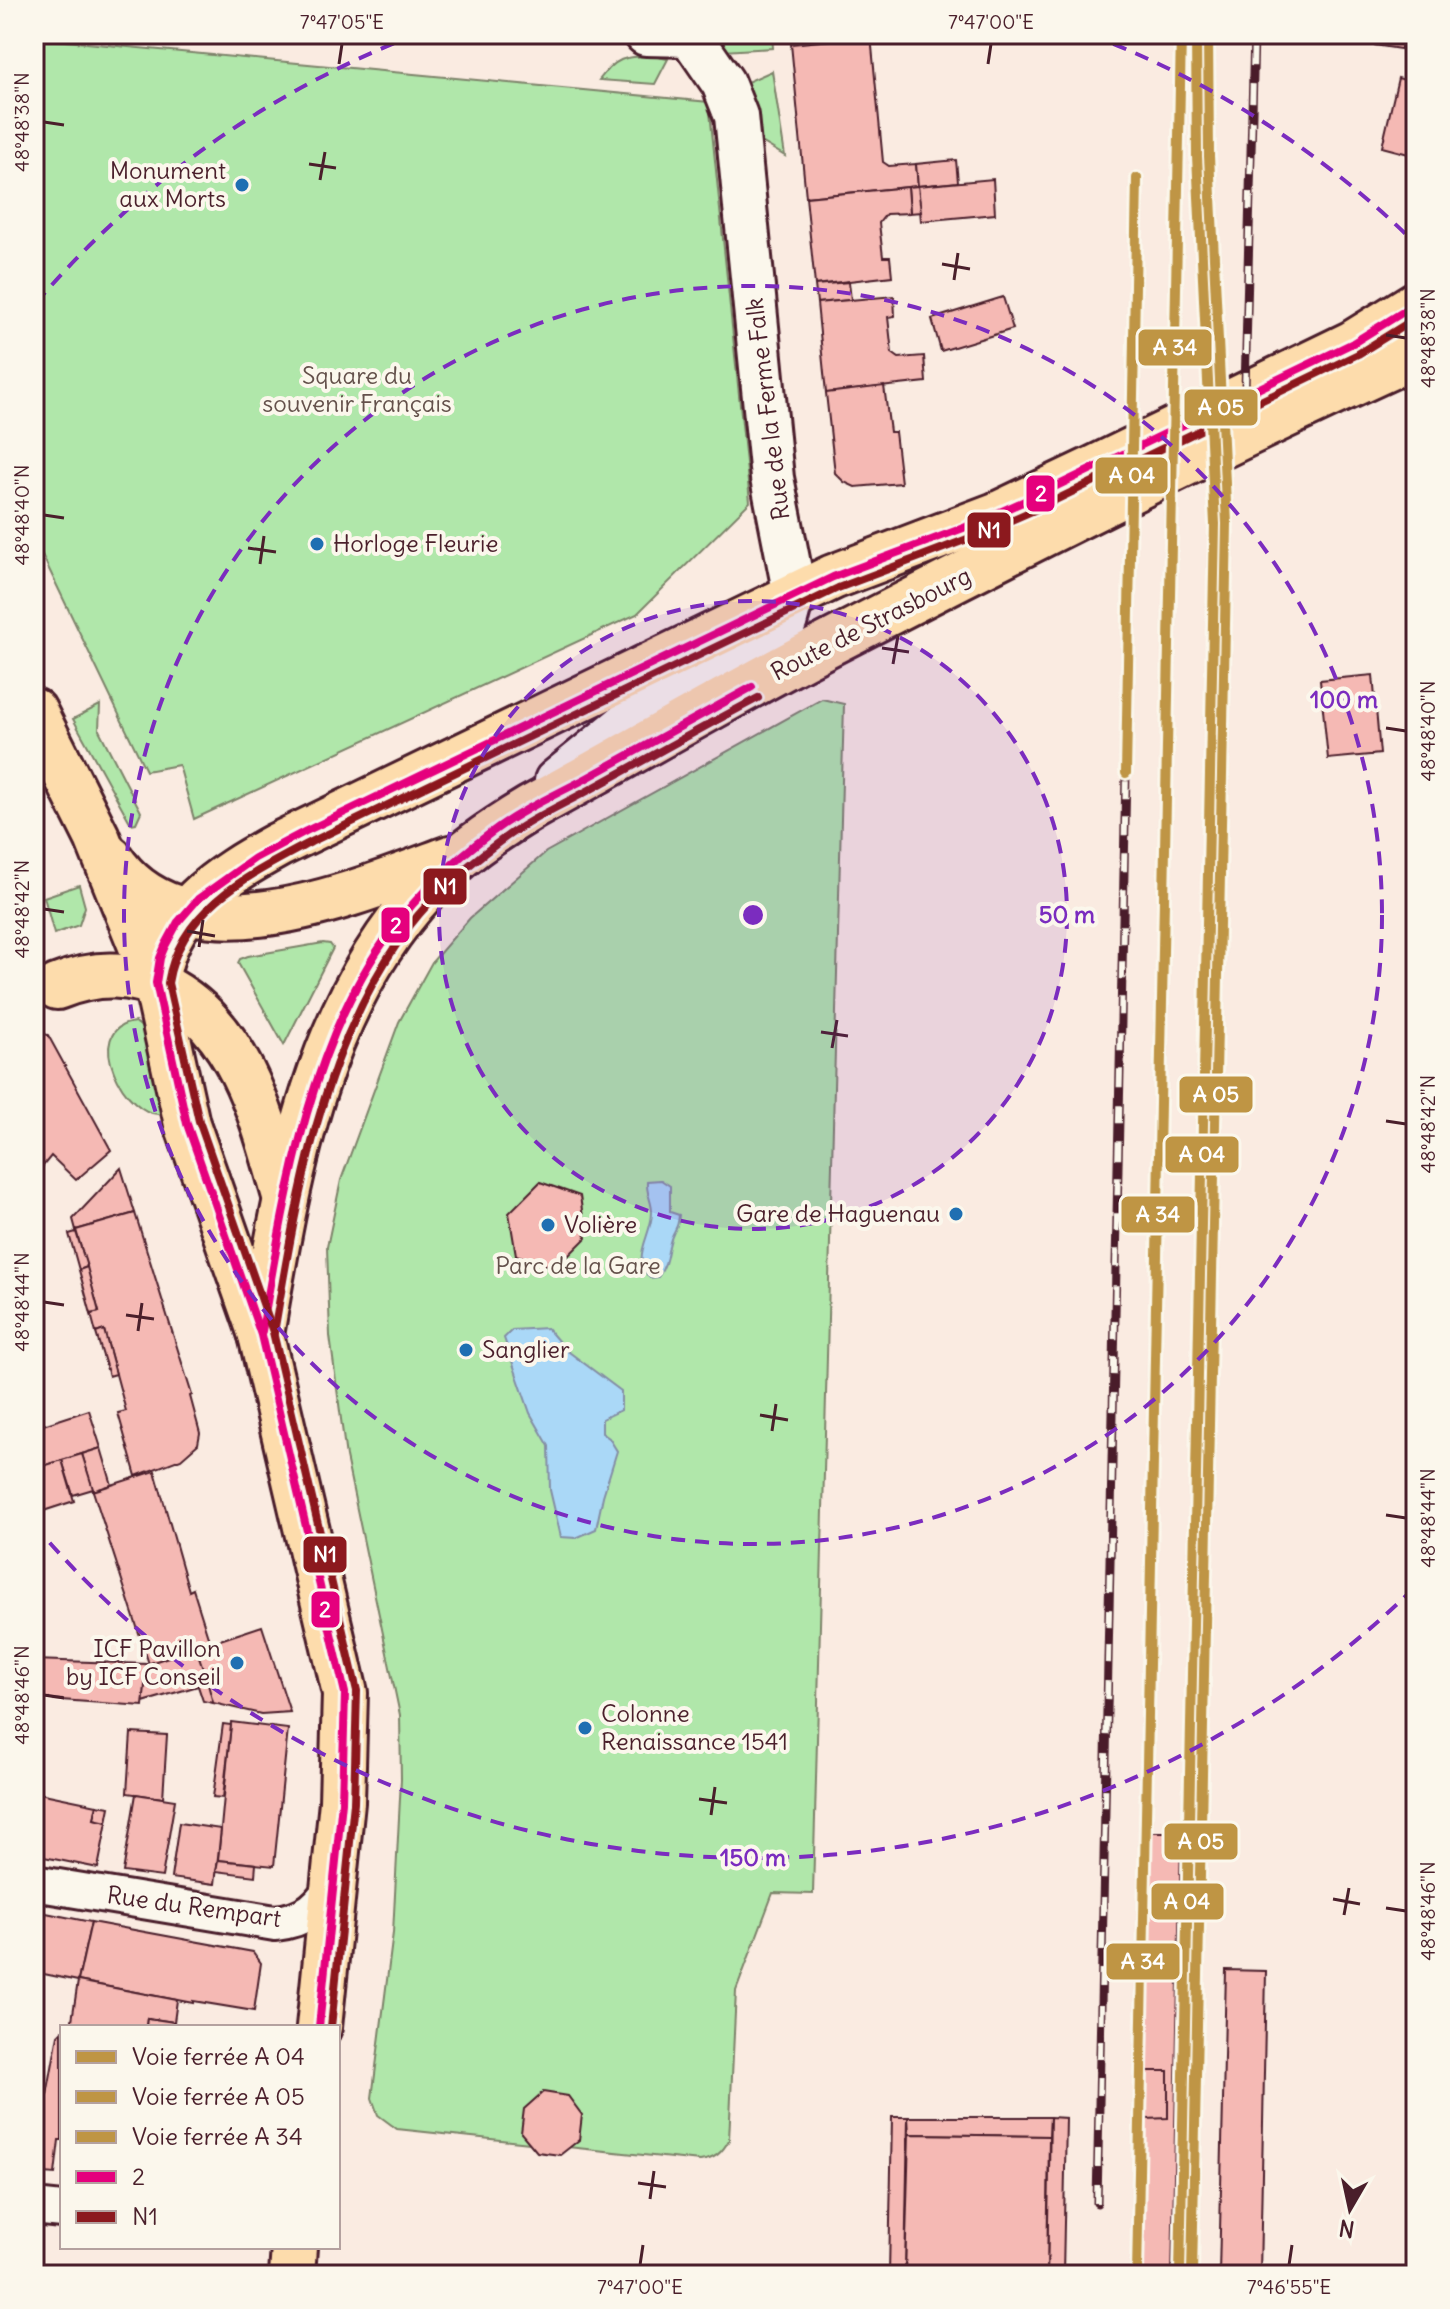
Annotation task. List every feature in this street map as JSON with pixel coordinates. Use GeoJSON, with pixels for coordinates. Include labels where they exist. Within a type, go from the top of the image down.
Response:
{"type":"FeatureCollection","features":[{"type":"Feature","properties":{"kind":"main road","name":"Route de Strasbourg"},"geometry":{"type":"LineString","coordinates":[[261,1335],[285,1196],[320,1069],[357,983],[391,932],[424,890],[467,851],[531,808],[831,643],[1085,514],[1330,381],[1353,343],[1416,304]]}},
{"type":"Feature","properties":{"kind":"main road","name":"Route de Strasbourg"},"geometry":{"type":"LineString","coordinates":[[156,983],[165,946],[186,911],[228,876],[306,831],[833,577],[996,515],[1095,468],[1330,381],[1416,355]]}},
{"type":"Feature","properties":{"kind":"main road"},"geometry":{"type":"LineString","coordinates":[[1330,381],[1416,374]]}},
{"type":"Feature","properties":{"kind":"main road"},"geometry":{"type":"LineString","coordinates":[[34,711],[97,837],[156,983],[187,1124],[261,1335],[345,1693],[342,1802],[319,2025]]}},
{"type":"Feature","properties":{"kind":"main road","name":"Route de Strasbourg"},"geometry":{"type":"LineString","coordinates":[[97,837],[114,863],[133,883],[160,901],[186,911],[212,916],[238,916],[293,907],[364,888],[467,851]]}},
{"type":"Feature","properties":{"kind":"main road"},"geometry":{"type":"LineString","coordinates":[[46,991],[109,974],[124,975],[156,983],[196,1009],[220,1034],[261,1115],[285,1196]]}},
{"type":"Feature","properties":{"kind":"main road"},"geometry":{"type":"LineString","coordinates":[[292,2275],[294,2249]]}},
{"type":"Feature","properties":{"kind":"street"},"geometry":{"type":"LineString","coordinates":[[646,34],[691,34]]}},
{"type":"Feature","properties":{"kind":"street","name":"Rue de la Ferme Falk"},"geometry":{"type":"LineString","coordinates":[[531,808],[562,775],[633,718],[781,633],[789,615],[792,580],[772,478],[736,116],[723,83],[691,34]]}},
{"type":"Feature","properties":{"kind":"street","name":"Rue du Rempart"},"geometry":{"type":"LineString","coordinates":[[34,1883],[275,1923],[293,1921],[307,1915],[328,1895],[335,1878]]}},
{"type":"Feature","properties":{"kind":"street"},"geometry":{"type":"LineString","coordinates":[[34,2207],[60,2210]]}},
{"type":"Feature","properties":{"kind":"green space"},"geometry":{"type":"Polygon","coordinates":[[[724,34],[772,34],[773,48],[723,51],[724,34]]]}},
{"type":"Feature","properties":{"kind":"green space","name":"Square du souvenir Français"},"geometry":{"type":"Polygon","coordinates":[[[34,38],[709,102],[750,502],[637,614],[194,819],[179,765],[146,771],[34,538],[34,38]]]}},
{"type":"Feature","properties":{"kind":"green space"},"geometry":{"type":"Polygon","coordinates":[[[652,56],[668,59],[655,84],[599,80],[621,60],[652,56]]]}},
{"type":"Feature","properties":{"kind":"green space"},"geometry":{"type":"Polygon","coordinates":[[[772,71],[785,156],[750,135],[740,85],[772,71]]]}},
{"type":"Feature","properties":{"kind":"green space","name":"Parc de la Gare"},"geometry":{"type":"Polygon","coordinates":[[[822,699],[844,704],[813,1894],[773,1893],[736,1991],[729,2140],[714,2157],[700,2161],[397,2129],[378,2115],[372,2098],[393,1933],[401,1779],[400,1715],[346,1457],[330,1336],[327,1247],[341,1180],[399,1022],[432,962],[470,918],[546,852],[822,699]]]}},
{"type":"Feature","properties":{"kind":"green space"},"geometry":{"type":"Polygon","coordinates":[[[100,705],[99,730],[141,812],[136,823],[131,824],[73,719],[100,705]]]}},
{"type":"Feature","properties":{"kind":"green space"},"geometry":{"type":"Polygon","coordinates":[[[79,885],[85,907],[79,925],[54,934],[44,897],[79,885]]]}},
{"type":"Feature","properties":{"kind":"green space"},"geometry":{"type":"Polygon","coordinates":[[[323,943],[333,948],[284,1045],[238,963],[248,956],[323,943]]]}},
{"type":"Feature","properties":{"kind":"green space"},"geometry":{"type":"Polygon","coordinates":[[[135,1022],[143,1028],[153,1050],[162,1114],[148,1112],[135,1103],[123,1089],[109,1055],[111,1040],[119,1028],[135,1022]]]}},
{"type":"Feature","properties":{"kind":"water"},"geometry":{"type":"Polygon","coordinates":[[[661,1180],[670,1186],[670,1212],[679,1215],[662,1271],[658,1277],[650,1278],[642,1262],[652,1212],[647,1181],[661,1180]]]}},
{"type":"Feature","properties":{"kind":"water"},"geometry":{"type":"Polygon","coordinates":[[[547,1328],[565,1349],[621,1391],[621,1410],[602,1419],[602,1433],[617,1451],[596,1529],[576,1538],[561,1537],[550,1490],[549,1446],[530,1413],[504,1338],[512,1330],[547,1328]]]}},
{"type":"Feature","properties":{"kind":"building"},"geometry":{"type":"Polygon","coordinates":[[[808,34],[880,34],[880,35],[809,42],[808,34]]]}},
{"type":"Feature","properties":{"kind":"building"},"geometry":{"type":"Polygon","coordinates":[[[1348,34],[1404,34],[1401,49],[1347,41],[1348,34]]]}},
{"type":"Feature","properties":{"kind":"building"},"geometry":{"type":"Polygon","coordinates":[[[1404,34],[1416,34],[1416,51],[1401,49],[1404,34]]]}},
{"type":"Feature","properties":{"kind":"building"},"geometry":{"type":"Polygon","coordinates":[[[871,36],[883,162],[889,166],[916,164],[918,186],[806,197],[791,44],[871,36]]]}},
{"type":"Feature","properties":{"kind":"building"},"geometry":{"type":"Polygon","coordinates":[[[1398,78],[1416,83],[1416,156],[1382,147],[1398,78]]]}},
{"type":"Feature","properties":{"kind":"building"},"geometry":{"type":"Polygon","coordinates":[[[956,160],[958,182],[918,186],[916,164],[956,160]]]}},
{"type":"Feature","properties":{"kind":"building"},"geometry":{"type":"Polygon","coordinates":[[[993,179],[995,214],[921,221],[918,186],[993,179]]]}},
{"type":"Feature","properties":{"kind":"building"},"geometry":{"type":"Polygon","coordinates":[[[918,186],[921,212],[910,213],[908,187],[918,186]]]}},
{"type":"Feature","properties":{"kind":"building"},"geometry":{"type":"Polygon","coordinates":[[[908,187],[910,213],[886,214],[879,223],[883,257],[890,257],[892,276],[815,285],[806,197],[908,187]]]}},
{"type":"Feature","properties":{"kind":"building"},"geometry":{"type":"Polygon","coordinates":[[[849,282],[851,300],[817,303],[815,285],[849,282]]]}},
{"type":"Feature","properties":{"kind":"building"},"geometry":{"type":"Polygon","coordinates":[[[894,296],[895,316],[888,317],[892,353],[899,358],[924,356],[926,382],[826,393],[817,303],[894,296]]]}},
{"type":"Feature","properties":{"kind":"building"},"geometry":{"type":"Polygon","coordinates":[[[1003,297],[1013,329],[941,351],[932,319],[1003,297]]]}},
{"type":"Feature","properties":{"kind":"building"},"geometry":{"type":"Polygon","coordinates":[[[884,386],[890,432],[895,432],[901,483],[855,487],[835,473],[826,393],[884,386]]]}},
{"type":"Feature","properties":{"kind":"building"},"geometry":{"type":"Polygon","coordinates":[[[1373,675],[1380,754],[1328,759],[1320,680],[1373,675]]]}},
{"type":"Feature","properties":{"kind":"building"},"geometry":{"type":"Polygon","coordinates":[[[35,1031],[48,1035],[111,1150],[76,1180],[51,1156],[34,1177],[34,1149],[40,1145],[34,1136],[35,1031]]]}},
{"type":"Feature","properties":{"kind":"building"},"geometry":{"type":"Polygon","coordinates":[[[121,1168],[135,1213],[76,1230],[73,1219],[121,1168]]]}},
{"type":"Feature","properties":{"kind":"building","name":"Volière"},"geometry":{"type":"Polygon","coordinates":[[[540,1182],[580,1196],[586,1238],[556,1268],[516,1255],[509,1213],[540,1182]]]}},
{"type":"Feature","properties":{"kind":"building"},"geometry":{"type":"Polygon","coordinates":[[[135,1213],[192,1395],[200,1433],[198,1444],[181,1459],[136,1476],[118,1413],[126,1411],[104,1330],[96,1333],[91,1314],[99,1312],[76,1230],[135,1213]]]}},
{"type":"Feature","properties":{"kind":"building"},"geometry":{"type":"Polygon","coordinates":[[[76,1232],[87,1267],[79,1270],[69,1234],[76,1232]]]}},
{"type":"Feature","properties":{"kind":"building"},"geometry":{"type":"Polygon","coordinates":[[[87,1267],[99,1312],[91,1314],[79,1270],[87,1267]]]}},
{"type":"Feature","properties":{"kind":"building"},"geometry":{"type":"Polygon","coordinates":[[[104,1330],[116,1374],[109,1376],[96,1333],[104,1330]]]}},
{"type":"Feature","properties":{"kind":"building"},"geometry":{"type":"Polygon","coordinates":[[[89,1410],[101,1448],[34,1469],[34,1428],[89,1410]]]}},
{"type":"Feature","properties":{"kind":"building"},"geometry":{"type":"Polygon","coordinates":[[[101,1448],[112,1485],[93,1491],[82,1454],[101,1448]]]}},
{"type":"Feature","properties":{"kind":"building"},"geometry":{"type":"Polygon","coordinates":[[[82,1454],[93,1489],[73,1495],[62,1460],[82,1454]]]}},
{"type":"Feature","properties":{"kind":"building"},"geometry":{"type":"Polygon","coordinates":[[[62,1460],[74,1501],[34,1514],[34,1469],[62,1460]]]}},
{"type":"Feature","properties":{"kind":"building"},"geometry":{"type":"Polygon","coordinates":[[[155,1471],[189,1591],[193,1589],[210,1643],[149,1664],[93,1491],[155,1471]]]}},
{"type":"Feature","properties":{"kind":"building","name":"ICF Pavillon by ICF Conseil"},"geometry":{"type":"Polygon","coordinates":[[[262,1626],[290,1712],[261,1714],[213,1703],[196,1648],[262,1626]]]}},
{"type":"Feature","properties":{"kind":"building"},"geometry":{"type":"Polygon","coordinates":[[[196,1648],[206,1677],[197,1680],[198,1686],[143,1702],[147,1664],[196,1648]]]}},
{"type":"Feature","properties":{"kind":"building"},"geometry":{"type":"Polygon","coordinates":[[[34,1660],[147,1664],[143,1706],[34,1698],[34,1660]]]}},
{"type":"Feature","properties":{"kind":"building"},"geometry":{"type":"Polygon","coordinates":[[[206,1677],[213,1703],[203,1701],[198,1686],[198,1679],[206,1677]]]}},
{"type":"Feature","properties":{"kind":"building"},"geometry":{"type":"Polygon","coordinates":[[[231,1722],[288,1729],[274,1866],[218,1860],[231,1722]]]}},
{"type":"Feature","properties":{"kind":"building"},"geometry":{"type":"Polygon","coordinates":[[[223,1724],[231,1725],[223,1798],[213,1797],[223,1724]]]}},
{"type":"Feature","properties":{"kind":"building"},"geometry":{"type":"Polygon","coordinates":[[[131,1733],[167,1735],[163,1798],[127,1793],[131,1733]]]}},
{"type":"Feature","properties":{"kind":"building"},"geometry":{"type":"Polygon","coordinates":[[[34,1792],[97,1805],[94,1819],[107,1822],[98,1868],[34,1855],[34,1792]]]}},
{"type":"Feature","properties":{"kind":"building"},"geometry":{"type":"Polygon","coordinates":[[[136,1794],[175,1800],[162,1877],[123,1872],[136,1794]]]}},
{"type":"Feature","properties":{"kind":"building"},"geometry":{"type":"Polygon","coordinates":[[[97,1805],[110,1807],[107,1822],[94,1819],[97,1805]]]}},
{"type":"Feature","properties":{"kind":"building"},"geometry":{"type":"Polygon","coordinates":[[[179,1823],[221,1829],[215,1884],[171,1878],[179,1823]]]}},
{"type":"Feature","properties":{"kind":"building"},"geometry":{"type":"Polygon","coordinates":[[[1140,1832],[1181,1832],[1172,2275],[1132,2275],[1140,1832]]]}},
{"type":"Feature","properties":{"kind":"building"},"geometry":{"type":"Polygon","coordinates":[[[218,1860],[256,1864],[255,1876],[216,1871],[218,1860]]]}},
{"type":"Feature","properties":{"kind":"building"},"geometry":{"type":"Polygon","coordinates":[[[34,1911],[46,1913],[34,1965],[34,1911]]]}},
{"type":"Feature","properties":{"kind":"building"},"geometry":{"type":"Polygon","coordinates":[[[46,1913],[91,1922],[78,1981],[34,1972],[46,1913]]]}},
{"type":"Feature","properties":{"kind":"building"},"geometry":{"type":"Polygon","coordinates":[[[91,1922],[253,1952],[261,1963],[254,2011],[78,1981],[91,1922]]]}},
{"type":"Feature","properties":{"kind":"building"},"geometry":{"type":"Polygon","coordinates":[[[1226,1970],[1266,1971],[1260,2275],[1219,2275],[1226,1970]]]}},
{"type":"Feature","properties":{"kind":"building"},"geometry":{"type":"Polygon","coordinates":[[[78,1981],[177,2000],[174,2022],[147,2018],[146,2025],[71,2025],[78,1981]]]}},
{"type":"Feature","properties":{"kind":"building"},"geometry":{"type":"Polygon","coordinates":[[[147,2018],[174,2022],[173,2025],[146,2025],[147,2018]]]}},
{"type":"Feature","properties":{"kind":"building"},"geometry":{"type":"Polygon","coordinates":[[[60,2033],[60,2140],[55,2174],[34,2172],[34,2092],[47,2095],[60,2033]]]}},
{"type":"Feature","properties":{"kind":"building"},"geometry":{"type":"Polygon","coordinates":[[[1146,2071],[1168,2071],[1168,2118],[1146,2119],[1146,2071]]]}},
{"type":"Feature","properties":{"kind":"building"},"geometry":{"type":"Polygon","coordinates":[[[543,2092],[568,2096],[582,2115],[579,2140],[560,2155],[537,2152],[521,2133],[524,2109],[543,2092]]]}},
{"type":"Feature","properties":{"kind":"building"},"geometry":{"type":"Polygon","coordinates":[[[892,2117],[908,2117],[905,2275],[889,2275],[892,2117]]]}},
{"type":"Feature","properties":{"kind":"building"},"geometry":{"type":"Polygon","coordinates":[[[908,2117],[1050,2117],[1049,2136],[909,2134],[908,2117]]]}},
{"type":"Feature","properties":{"kind":"building"},"geometry":{"type":"Polygon","coordinates":[[[1050,2117],[1066,2118],[1063,2275],[1047,2275],[1050,2117]]]}},
{"type":"Feature","properties":{"kind":"building"},"geometry":{"type":"Polygon","coordinates":[[[909,2134],[1049,2136],[1047,2275],[905,2275],[909,2134]]]}},
{"type":"Feature","properties":{"kind":"building"},"geometry":{"type":"Polygon","coordinates":[[[34,2266],[62,2269],[61,2275],[34,2275],[34,2266]]]}},
{"type":"Feature","properties":{"kind":"railway"},"geometry":{"type":"LineString","coordinates":[[1245,390],[1254,34]]}},
{"type":"Feature","properties":{"kind":"railway"},"geometry":{"type":"LineString","coordinates":[[1097,2203],[1126,773]]}},
{"type":"Feature","properties":{"kind":"transit line"},"geometry":{"type":"LineString","coordinates":[[1137,2275],[1181,34]]}},
{"type":"Feature","properties":{"kind":"transit line"},"geometry":{"type":"LineString","coordinates":[[1180,2275],[1215,524],[1197,156],[1196,34]]}},
{"type":"Feature","properties":{"kind":"transit line"},"geometry":{"type":"LineString","coordinates":[[1192,2275],[1227,524],[1209,156],[1208,34]]}},
{"type":"Feature","properties":{"kind":"transit line"},"geometry":{"type":"LineString","coordinates":[[1126,773],[1137,178]]}},
{"type":"Feature","properties":{"kind":"transit line","name":"2"},"geometry":{"type":"LineString","coordinates":[[319,2025],[342,1802],[345,1693],[261,1335],[187,1124],[156,983],[160,958],[178,922],[198,899],[255,858],[306,831],[833,577],[966,527],[1036,496],[1353,343],[1416,304]]}},
{"type":"Feature","properties":{"kind":"transit line","name":"N1"},"geometry":{"type":"LineString","coordinates":[[331,2025],[354,1803],[357,1691],[273,1332],[199,1121],[168,983],[175,957],[187,934],[222,896],[265,867],[311,842],[838,588],[970,538],[1041,507],[1358,354],[1416,318]]}},
{"type":"Feature","properties":{"kind":"transit line","name":"2"},"geometry":{"type":"LineString","coordinates":[[262,1331],[291,1175],[320,1070],[364,974],[392,930],[438,877],[503,824],[752,687]]}},
{"type":"Feature","properties":{"kind":"transit line","name":"N1"},"geometry":{"type":"LineString","coordinates":[[274,1333],[303,1179],[331,1079],[350,1030],[373,984],[410,925],[458,875],[510,834],[758,698]]}},
{"type":"Feature","properties":{"kind":"place","name":"Monument aux Morts"},"geometry":{"type":"Point","coordinates":[242,185]}},
{"type":"Feature","properties":{"kind":"place","name":"Horloge Fleurie"},"geometry":{"type":"Point","coordinates":[317,544]}},
{"type":"Feature","properties":{"kind":"place","name":"Gare de Haguenau"},"geometry":{"type":"Point","coordinates":[956,1214]}},
{"type":"Feature","properties":{"kind":"place","name":"Volière"},"geometry":{"type":"Point","coordinates":[548,1225]}},
{"type":"Feature","properties":{"kind":"place","name":"Sanglier"},"geometry":{"type":"Point","coordinates":[466,1350]}},
{"type":"Feature","properties":{"kind":"place","name":"ICF Pavillon by ICF Conseil"},"geometry":{"type":"Point","coordinates":[237,1663]}},
{"type":"Feature","properties":{"kind":"place","name":"Colonne Renaissance 1541"},"geometry":{"type":"Point","coordinates":[585,1728]}}]}
